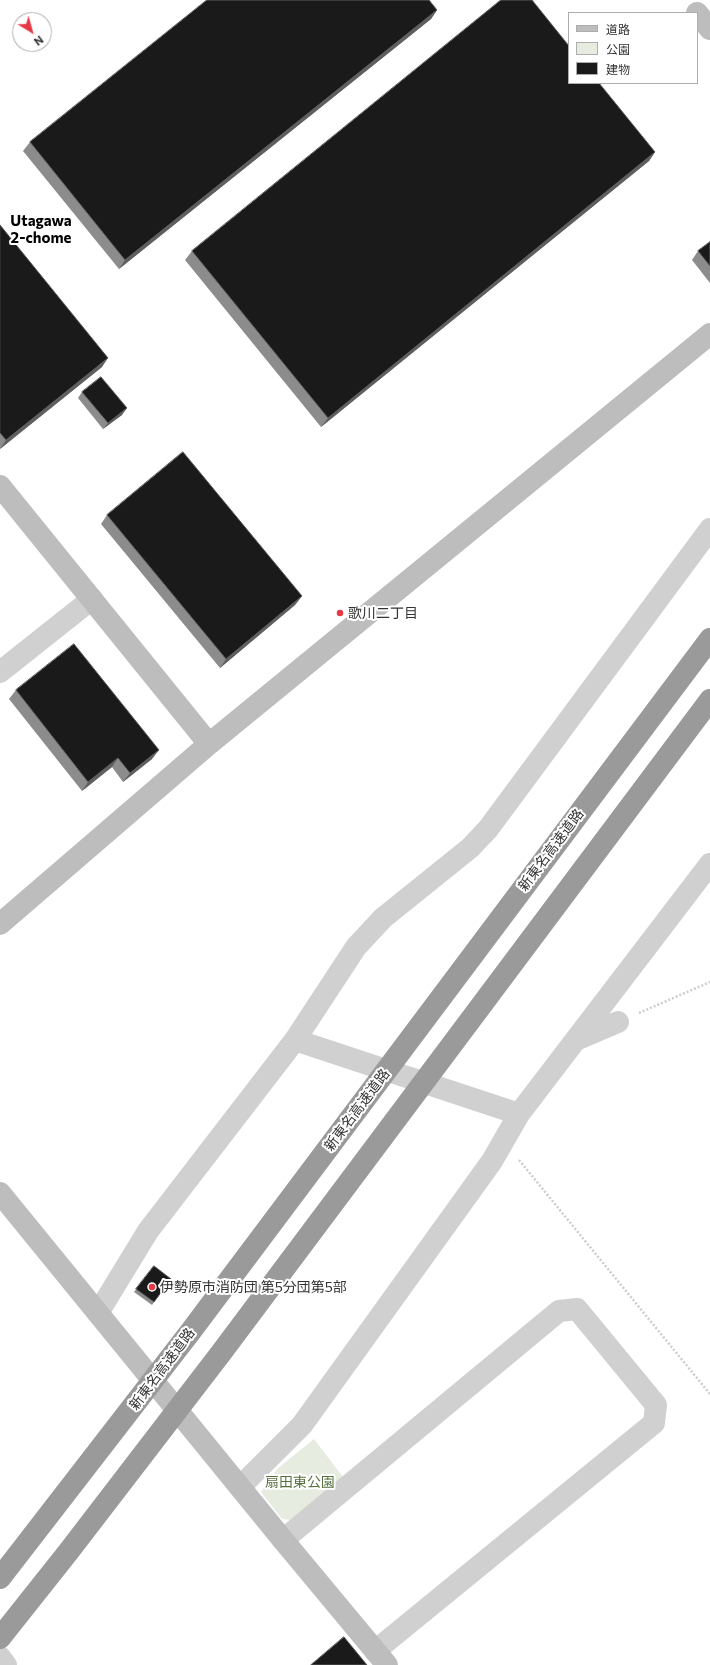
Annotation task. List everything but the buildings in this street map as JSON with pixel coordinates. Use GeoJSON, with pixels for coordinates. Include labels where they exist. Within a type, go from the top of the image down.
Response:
{"type":"FeatureCollection","features":[{"type":"Feature","properties":{"kind":"highway","name":"新東名高速道路"},"geometry":{"type":"LineString","coordinates":[[0,1578],[191,1331],[710,639]]}},
{"type":"Feature","properties":{"kind":"highway"},"geometry":{"type":"LineString","coordinates":[[0,1638],[221,1354],[710,700]]}},
{"type":"Feature","properties":{"kind":"street"},"geometry":{"type":"LineString","coordinates":[[686,0],[696,12]]}},
{"type":"Feature","properties":{"kind":"street"},"geometry":{"type":"LineString","coordinates":[[698,14],[710,29]]}},
{"type":"Feature","properties":{"kind":"street"},"geometry":{"type":"LineString","coordinates":[[0,924],[209,744],[710,334]]}},
{"type":"Feature","properties":{"kind":"street"},"geometry":{"type":"LineString","coordinates":[[0,486],[209,744]]}},
{"type":"Feature","properties":{"kind":"street"},"geometry":{"type":"LineString","coordinates":[[98,1313],[148,1231],[294,1040],[356,947],[383,918],[470,848],[488,829],[710,529]]}},
{"type":"Feature","properties":{"kind":"street"},"geometry":{"type":"LineString","coordinates":[[0,672],[92,599]]}},
{"type":"Feature","properties":{"kind":"street"},"geometry":{"type":"LineString","coordinates":[[240,1487],[302,1425],[492,1161],[519,1114],[710,864]]}},
{"type":"Feature","properties":{"kind":"street"},"geometry":{"type":"LineString","coordinates":[[575,1040],[618,1022]]}},
{"type":"Feature","properties":{"kind":"street"},"geometry":{"type":"LineString","coordinates":[[294,1040],[519,1114]]}},
{"type":"Feature","properties":{"kind":"street"},"geometry":{"type":"LineString","coordinates":[[0,1193],[283,1540],[381,1658],[654,1423],[656,1405],[576,1309],[559,1311],[283,1540]]}},
{"type":"Feature","properties":{"kind":"street"},"geometry":{"type":"LineString","coordinates":[[0,1657],[6,1665]]}},
{"type":"Feature","properties":{"kind":"path"},"geometry":{"type":"LineString","coordinates":[[618,1022],[710,982]]}},
{"type":"Feature","properties":{"kind":"path"},"geometry":{"type":"LineString","coordinates":[[504,1141],[710,1394]]}},
{"type":"Feature","properties":{"kind":"green space","name":"扇田東公園"},"geometry":{"type":"Polygon","coordinates":[[[314,1439],[343,1477],[292,1520],[282,1519],[261,1492],[277,1469],[314,1439]]]}},
{"type":"Feature","properties":{"kind":"place","name":"歌川二丁目"},"geometry":{"type":"Point","coordinates":[340,613]}},
{"type":"Feature","properties":{"kind":"place","name":"伊勢原市消防団 第5分団第5部"},"geometry":{"type":"Point","coordinates":[152,1287]}},
{"type":"Feature","properties":{"kind":"district","name":"Utagawa 2-chome"},"geometry":{"type":"Point","coordinates":[41,230]}}]}
